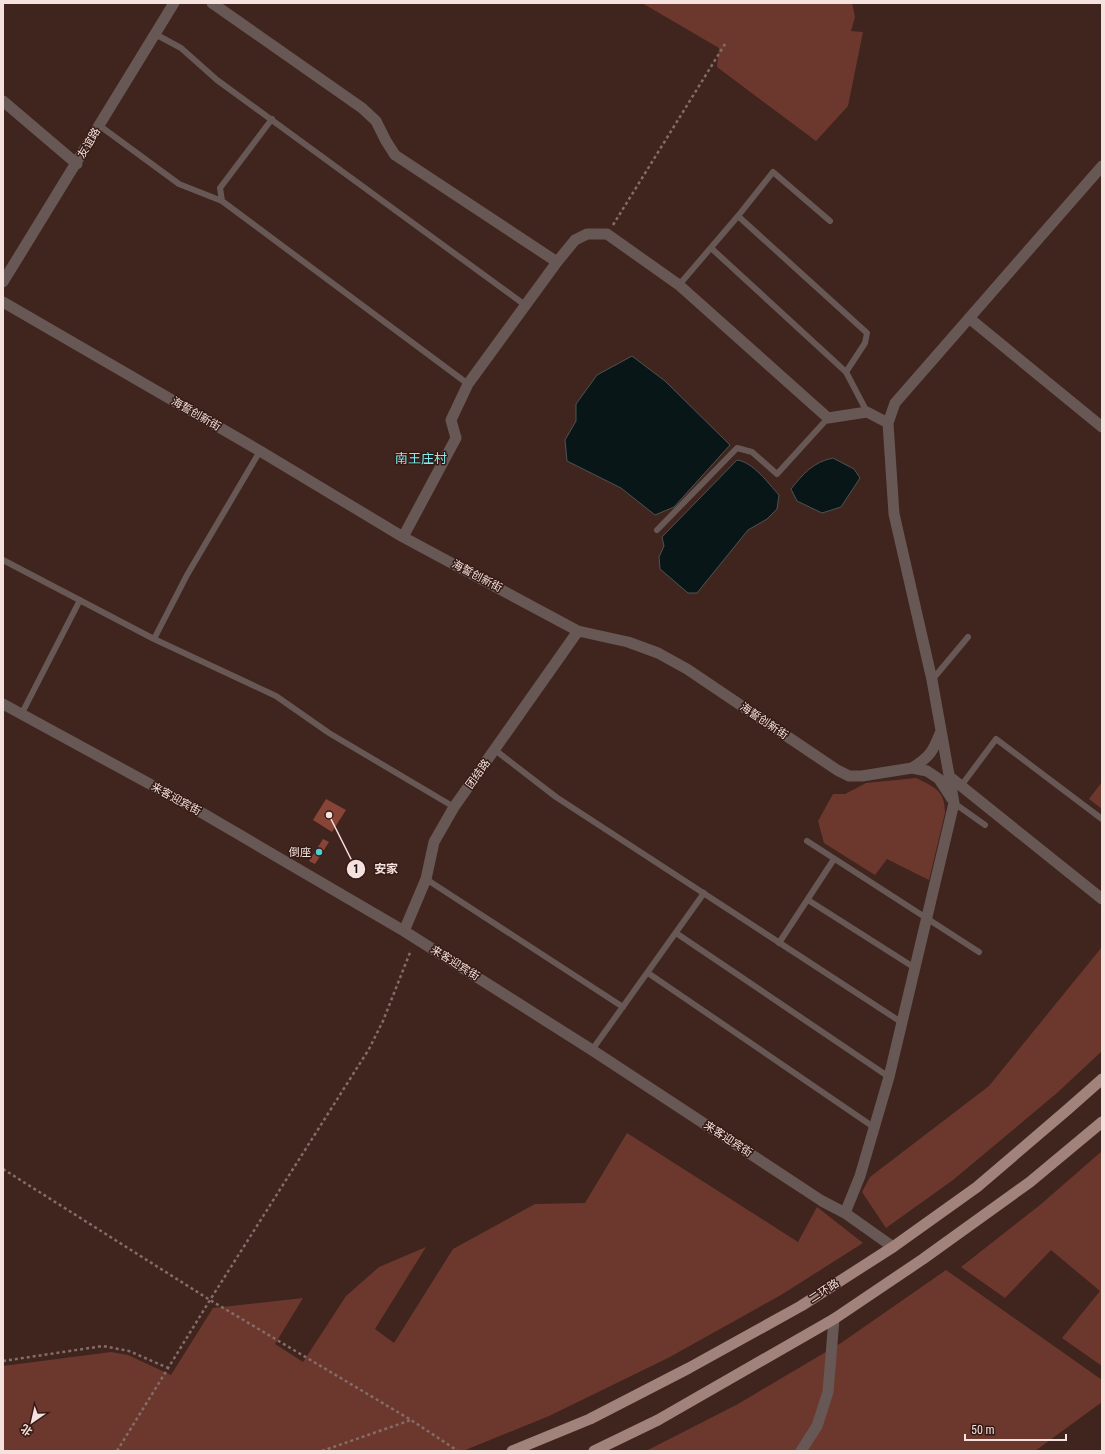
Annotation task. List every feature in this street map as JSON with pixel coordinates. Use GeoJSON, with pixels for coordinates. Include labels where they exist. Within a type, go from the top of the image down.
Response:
{"type":"FeatureCollection","features":[{"type":"Feature","properties":{"kind":"main road","name":"二环路"},"geometry":{"type":"LineString","coordinates":[[512,1451],[590,1419],[689,1368],[801,1306],[893,1247],[977,1187],[1102,1079]]}},
{"type":"Feature","properties":{"kind":"main road"},"geometry":{"type":"LineString","coordinates":[[594,1451],[658,1420],[834,1320],[923,1259],[1030,1182],[1102,1122]]}},
{"type":"Feature","properties":{"kind":"street","name":"友谊路"},"geometry":{"type":"LineString","coordinates":[[3,282],[77,164],[174,3]]}},
{"type":"Feature","properties":{"kind":"street"},"geometry":{"type":"LineString","coordinates":[[212,3],[362,108],[376,121],[395,155],[557,262]]}},
{"type":"Feature","properties":{"kind":"street"},"geometry":{"type":"LineString","coordinates":[[3,101],[77,164]]}},
{"type":"Feature","properties":{"kind":"street"},"geometry":{"type":"LineString","coordinates":[[845,1213],[860,1176],[889,1078],[901,1022],[928,918],[954,803],[932,680],[894,514],[888,423],[895,403],[1102,166]]}},
{"type":"Feature","properties":{"kind":"street"},"geometry":{"type":"LineString","coordinates":[[403,537],[456,438],[451,420],[468,384],[557,262],[575,240],[588,234],[607,234],[679,285],[828,418],[867,412],[888,423]]}},
{"type":"Feature","properties":{"kind":"street","name":"海誓创新街"},"geometry":{"type":"LineString","coordinates":[[3,302],[260,451],[403,537],[578,630],[628,642],[658,653],[687,669],[848,776],[862,776],[912,768],[927,771],[939,779],[954,803]]}},
{"type":"Feature","properties":{"kind":"street"},"geometry":{"type":"LineString","coordinates":[[969,318],[1102,427]]}},
{"type":"Feature","properties":{"kind":"street","name":"团结路"},"geometry":{"type":"LineString","coordinates":[[404,931],[426,879],[434,842],[454,807],[578,630]]}},
{"type":"Feature","properties":{"kind":"street","name":"来客迎宾街"},"geometry":{"type":"LineString","coordinates":[[3,704],[192,808],[416,938],[592,1050],[822,1201],[845,1213],[893,1247]]}},
{"type":"Feature","properties":{"kind":"street"},"geometry":{"type":"LineString","coordinates":[[912,768],[925,760],[934,748],[942,730]]}},
{"type":"Feature","properties":{"kind":"street"},"geometry":{"type":"LineString","coordinates":[[950,777],[1102,899]]}},
{"type":"Feature","properties":{"kind":"street"},"geometry":{"type":"LineString","coordinates":[[801,1451],[817,1426],[828,1392],[834,1320]]}},
{"type":"Feature","properties":{"kind":"lane"},"geometry":{"type":"LineString","coordinates":[[156,34],[181,48],[217,80],[525,305]]}},
{"type":"Feature","properties":{"kind":"lane"},"geometry":{"type":"LineString","coordinates":[[222,201],[220,188],[272,119]]}},
{"type":"Feature","properties":{"kind":"lane"},"geometry":{"type":"LineString","coordinates":[[100,126],[179,184],[222,201],[468,384]]}},
{"type":"Feature","properties":{"kind":"lane"},"geometry":{"type":"LineString","coordinates":[[679,285],[738,216],[773,172],[830,221]]}},
{"type":"Feature","properties":{"kind":"lane"},"geometry":{"type":"LineString","coordinates":[[738,216],[867,333],[865,343],[846,372]]}},
{"type":"Feature","properties":{"kind":"lane"},"geometry":{"type":"LineString","coordinates":[[711,248],[846,372],[867,412]]}},
{"type":"Feature","properties":{"kind":"lane"},"geometry":{"type":"LineString","coordinates":[[657,530],[737,448],[752,452],[777,474],[828,418]]}},
{"type":"Feature","properties":{"kind":"lane"},"geometry":{"type":"LineString","coordinates":[[154,639],[187,575],[260,451]]}},
{"type":"Feature","properties":{"kind":"lane"},"geometry":{"type":"LineString","coordinates":[[3,560],[154,639],[276,696],[329,733],[454,807]]}},
{"type":"Feature","properties":{"kind":"lane"},"geometry":{"type":"LineString","coordinates":[[21,715],[80,600]]}},
{"type":"Feature","properties":{"kind":"lane"},"geometry":{"type":"LineString","coordinates":[[932,680],[968,637]]}},
{"type":"Feature","properties":{"kind":"lane"},"geometry":{"type":"LineString","coordinates":[[961,786],[996,739],[1102,819]]}},
{"type":"Feature","properties":{"kind":"lane"},"geometry":{"type":"LineString","coordinates":[[495,750],[556,797],[901,1022]]}},
{"type":"Feature","properties":{"kind":"lane"},"geometry":{"type":"LineString","coordinates":[[954,803],[985,825]]}},
{"type":"Feature","properties":{"kind":"lane"},"geometry":{"type":"LineString","coordinates":[[808,841],[979,952]]}},
{"type":"Feature","properties":{"kind":"lane"},"geometry":{"type":"LineString","coordinates":[[779,943],[834,859]]}},
{"type":"Feature","properties":{"kind":"lane"},"geometry":{"type":"LineString","coordinates":[[426,879],[623,1007]]}},
{"type":"Feature","properties":{"kind":"lane"},"geometry":{"type":"LineString","coordinates":[[592,1050],[704,893]]}},
{"type":"Feature","properties":{"kind":"lane"},"geometry":{"type":"LineString","coordinates":[[808,900],[915,968]]}},
{"type":"Feature","properties":{"kind":"lane"},"geometry":{"type":"LineString","coordinates":[[676,933],[889,1078]]}},
{"type":"Feature","properties":{"kind":"lane"},"geometry":{"type":"LineString","coordinates":[[648,972],[875,1128]]}},
{"type":"Feature","properties":{"kind":"path"},"geometry":{"type":"LineString","coordinates":[[607,234],[725,44]]}},
{"type":"Feature","properties":{"kind":"path"},"geometry":{"type":"LineString","coordinates":[[117,1451],[210,1300],[369,1049],[383,1021],[416,938]]}},
{"type":"Feature","properties":{"kind":"path"},"geometry":{"type":"LineString","coordinates":[[3,1169],[210,1300],[411,1420],[458,1451]]}},
{"type":"Feature","properties":{"kind":"path"},"geometry":{"type":"LineString","coordinates":[[3,1361],[103,1346],[129,1352],[168,1368]]}},
{"type":"Feature","properties":{"kind":"path"},"geometry":{"type":"LineString","coordinates":[[322,1451],[411,1420]]}},
{"type":"Feature","properties":{"kind":"shaded area"},"geometry":{"type":"Polygon","coordinates":[[[642,3],[852,3],[855,17],[851,31],[863,32],[848,106],[816,141],[717,67],[719,48],[642,3]]]}},
{"type":"Feature","properties":{"kind":"shaded area"},"geometry":{"type":"Polygon","coordinates":[[[632,356],[665,381],[730,445],[674,507],[655,515],[621,488],[567,461],[565,440],[576,421],[576,404],[597,375],[632,356]]]}},
{"type":"Feature","properties":{"kind":"shaded area"},"geometry":{"type":"Polygon","coordinates":[[[833,458],[854,469],[860,478],[841,507],[822,513],[797,501],[791,489],[809,469],[820,462],[833,458]]]}},
{"type":"Feature","properties":{"kind":"shaded area"},"geometry":{"type":"Polygon","coordinates":[[[737,460],[754,469],[779,495],[777,509],[767,519],[748,530],[697,593],[688,593],[660,569],[659,557],[664,546],[662,537],[737,460]]]}},
{"type":"Feature","properties":{"kind":"shaded area"},"geometry":{"type":"Polygon","coordinates":[[[916,778],[937,790],[941,794],[944,805],[945,813],[929,880],[887,859],[875,875],[824,843],[818,821],[833,794],[845,794],[866,783],[916,778]]]}},
{"type":"Feature","properties":{"kind":"shaded area"},"geometry":{"type":"Polygon","coordinates":[[[1102,782],[1102,809],[1089,799],[1102,782]]]}},
{"type":"Feature","properties":{"kind":"shaded area"},"geometry":{"type":"Polygon","coordinates":[[[1102,947],[1102,1051],[1057,1093],[953,1180],[886,1228],[862,1192],[870,1177],[989,1086],[1102,947]]]}},
{"type":"Feature","properties":{"kind":"shaded area"},"geometry":{"type":"Polygon","coordinates":[[[627,1133],[798,1242],[817,1207],[863,1243],[781,1295],[668,1358],[549,1416],[463,1451],[3,1451],[3,1366],[111,1352],[128,1355],[171,1375],[213,1308],[303,1298],[275,1344],[303,1362],[346,1296],[379,1267],[426,1247],[375,1329],[394,1343],[453,1249],[535,1204],[585,1203],[627,1133]]]}},
{"type":"Feature","properties":{"kind":"shaded area"},"geometry":{"type":"Polygon","coordinates":[[[1102,1151],[1102,1366],[1062,1338],[1100,1291],[1051,1250],[1005,1298],[961,1267],[1040,1205],[1102,1151]]]}},
{"type":"Feature","properties":{"kind":"shaded area"},"geometry":{"type":"Polygon","coordinates":[[[946,1270],[1102,1380],[1102,1402],[1035,1451],[646,1451],[738,1404],[841,1343],[946,1270]]]}},
{"type":"Feature","properties":{"kind":"building"},"geometry":{"type":"Polygon","coordinates":[[[326,799],[346,810],[332,832],[313,820],[326,799]]]}},
{"type":"Feature","properties":{"kind":"building","name":"倒座"},"geometry":{"type":"Polygon","coordinates":[[[323,839],[329,842],[315,864],[309,861],[323,839]]]}},
{"type":"Feature","properties":{"kind":"place","name":"安家"},"geometry":{"type":"Point","coordinates":[329,815]}},
{"type":"Feature","properties":{"kind":"place","name":"倒座"},"geometry":{"type":"Point","coordinates":[319,852]}},
{"type":"Feature","properties":{"kind":"district","name":"南王庄村"},"geometry":{"type":"Point","coordinates":[421,458]}}]}
